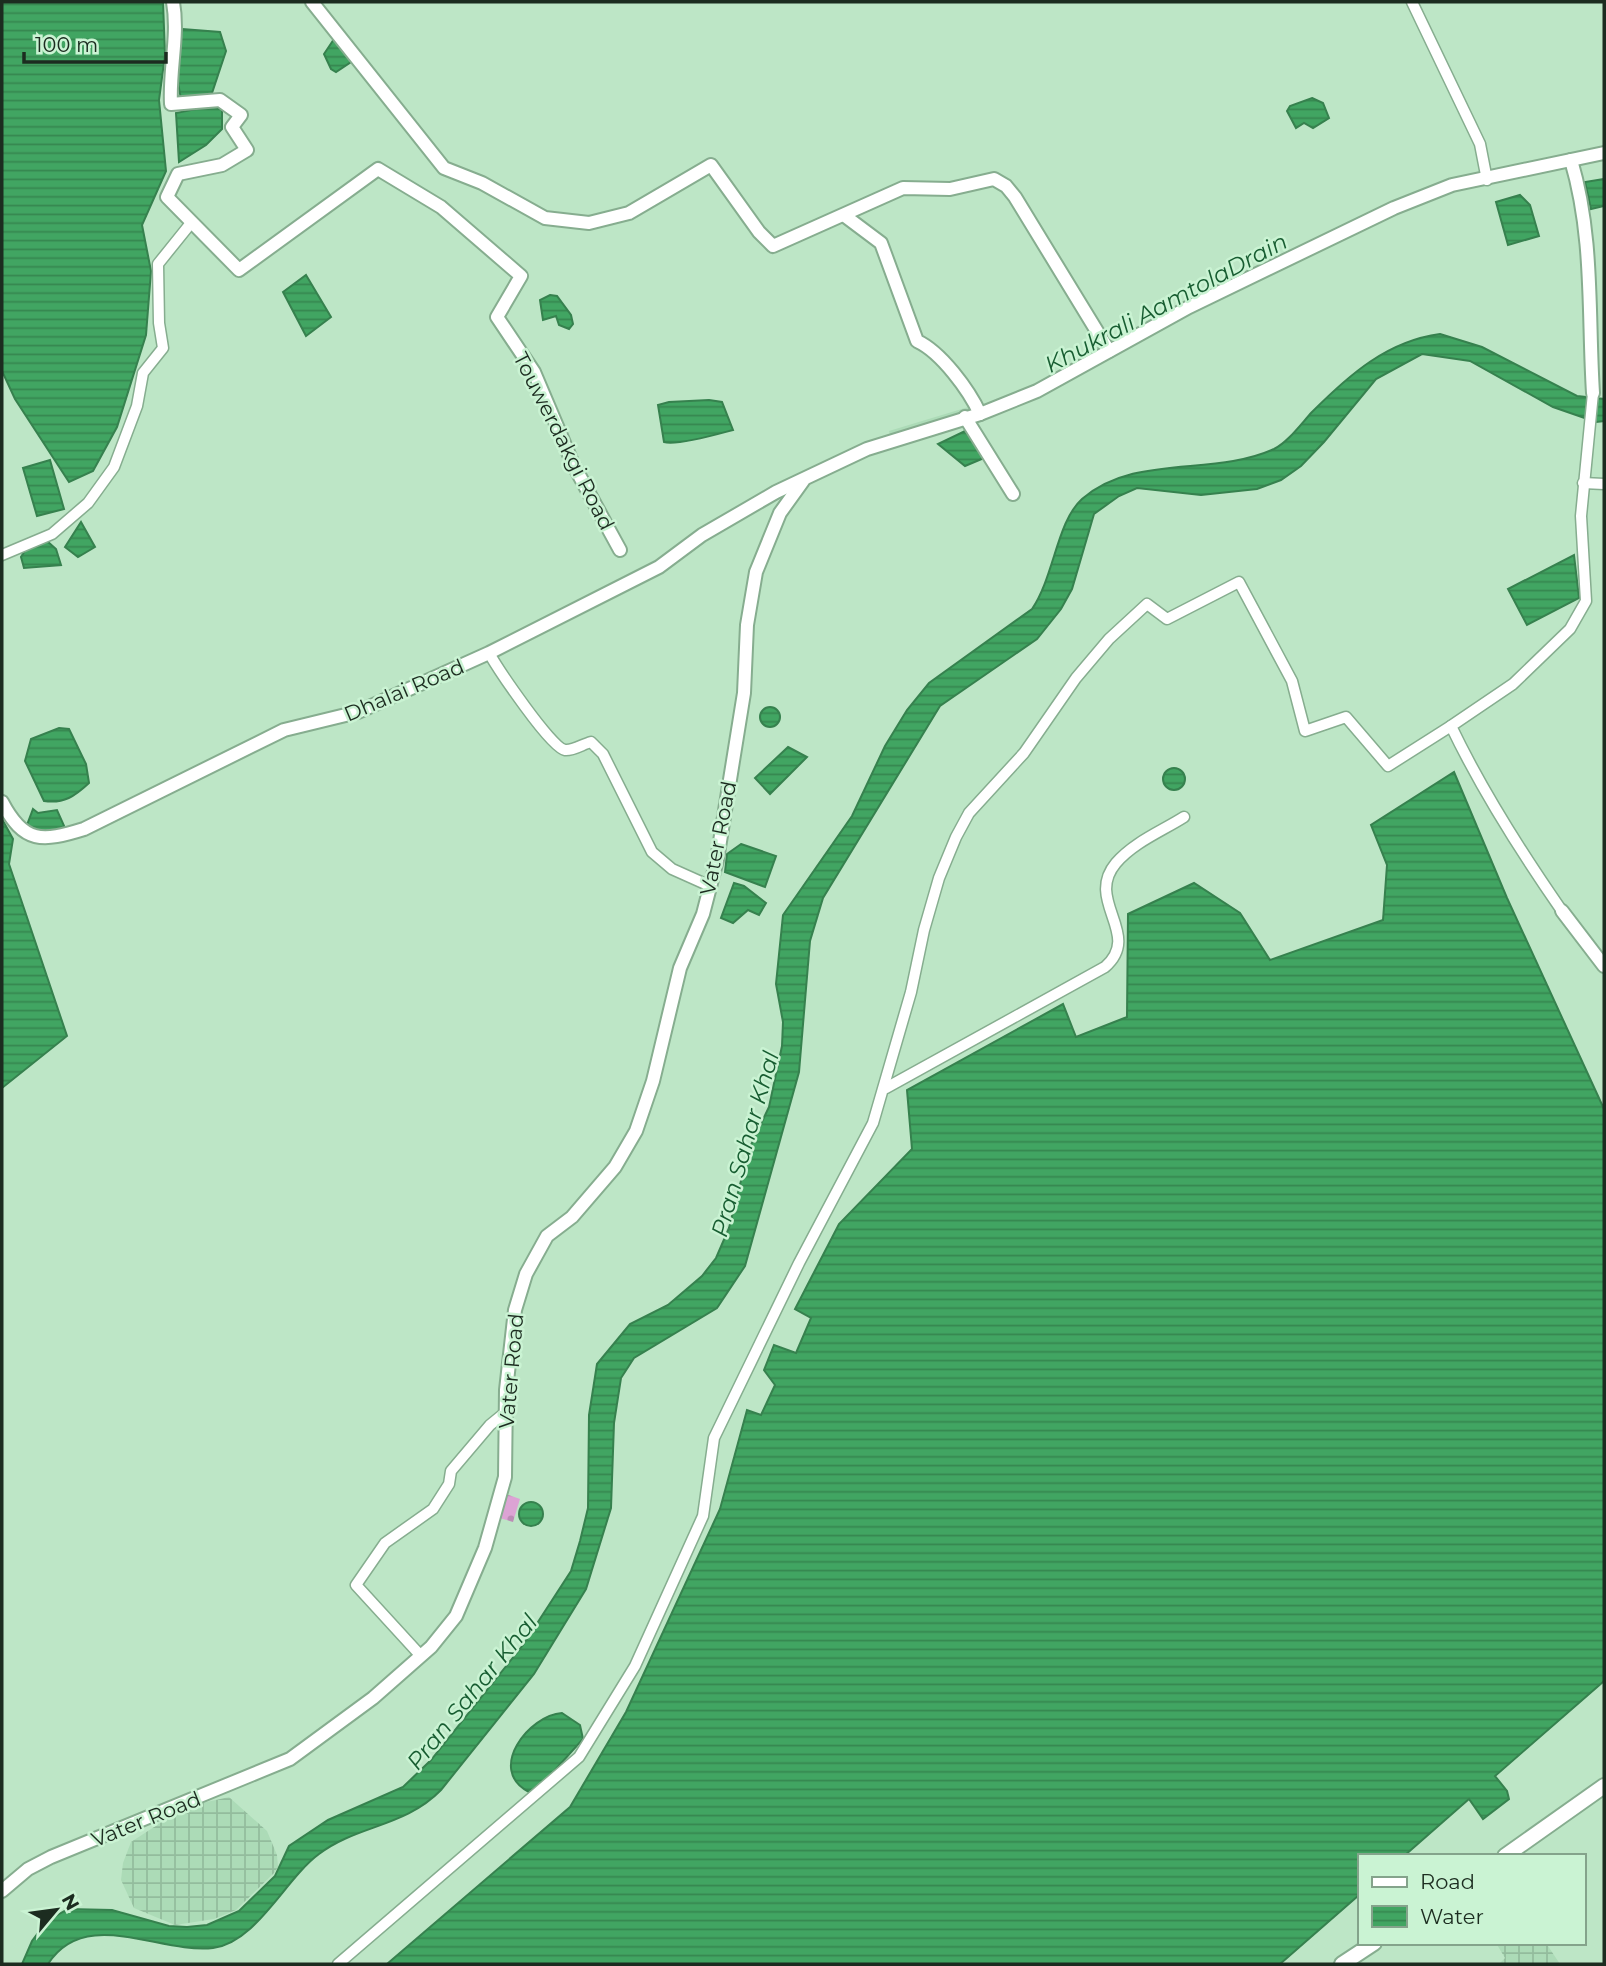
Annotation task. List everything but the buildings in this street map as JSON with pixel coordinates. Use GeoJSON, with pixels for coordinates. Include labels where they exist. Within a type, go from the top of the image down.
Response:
{"type":"FeatureCollection","features":[{"type":"Feature","properties":{"kind":"main road"},"geometry":{"type":"LineString","coordinates":[[1508,1854],[1604,1786]]}},
{"type":"Feature","properties":{"kind":"main road"},"geometry":{"type":"LineString","coordinates":[[1342,1964],[1371,1945]]}},
{"type":"Feature","properties":{"kind":"street","name":"Touwerdakgi Road"},"geometry":{"type":"LineString","coordinates":[[173,2],[177,23],[169,80],[171,104],[220,100],[241,115],[232,127],[247,150],[222,165],[178,174],[167,197],[239,270],[378,169],[441,207],[521,276],[497,317],[534,372],[573,464],[620,550]]}},
{"type":"Feature","properties":{"kind":"street"},"geometry":{"type":"LineString","coordinates":[[312,2],[444,168],[482,183],[545,218],[589,223],[629,213],[711,165],[759,232],[774,246],[903,188],[950,189],[994,180],[1000,182],[1010,190],[1025,213],[1109,351]]}},
{"type":"Feature","properties":{"kind":"street"},"geometry":{"type":"LineString","coordinates":[[1412,2],[1480,144],[1487,178]]}},
{"type":"Feature","properties":{"kind":"street","name":"Dhalai Road"},"geometry":{"type":"LineString","coordinates":[[2,802],[20,831],[36,838],[54,838],[96,823],[284,730],[358,712],[489,653],[659,567],[702,535],[776,492],[867,449],[980,414],[1037,391],[1189,307],[1394,208],[1452,185],[1604,153]]}},
{"type":"Feature","properties":{"kind":"street"},"geometry":{"type":"LineString","coordinates":[[338,1964],[579,1757],[608,1714],[635,1666],[703,1516],[714,1438],[799,1263],[873,1123],[886,1088],[939,878],[969,813],[1024,753],[1076,677],[1109,639],[1147,604],[1167,619],[1239,582],[1292,681],[1305,731],[1346,717],[1388,766],[1513,684],[1570,629],[1586,601],[1581,516],[1593,393],[1591,275],[1582,197],[1571,160]]}},
{"type":"Feature","properties":{"kind":"street"},"geometry":{"type":"LineString","coordinates":[[845,216],[881,243],[917,341],[934,349],[955,378],[971,393],[980,414]]}},
{"type":"Feature","properties":{"kind":"street"},"geometry":{"type":"LineString","coordinates":[[2,555],[52,534],[65,525],[88,503],[114,467],[137,407],[143,373],[163,348],[159,323],[158,264],[191,223]]}},
{"type":"Feature","properties":{"kind":"street"},"geometry":{"type":"LineString","coordinates":[[965,417],[1013,494]]}},
{"type":"Feature","properties":{"kind":"street","name":"Vater Road"},"geometry":{"type":"LineString","coordinates":[[2,1891],[28,1869],[51,1857],[290,1759],[373,1698],[421,1656],[456,1616],[485,1548],[505,1477],[506,1412],[515,1310],[526,1274],[547,1236],[572,1217],[615,1167],[636,1131],[653,1081],[680,968],[695,936],[710,886],[725,817],[744,693],[748,612],[756,572],[780,513],[803,481]]}},
{"type":"Feature","properties":{"kind":"street"},"geometry":{"type":"LineString","coordinates":[[1583,483],[1604,484]]}},
{"type":"Feature","properties":{"kind":"street"},"geometry":{"type":"LineString","coordinates":[[489,653],[534,718],[560,748],[567,751],[591,742],[603,754],[652,852],[672,869],[710,886]]}},
{"type":"Feature","properties":{"kind":"street"},"geometry":{"type":"LineString","coordinates":[[1451,726],[1519,848],[1562,911],[1604,965]]}},
{"type":"Feature","properties":{"kind":"street"},"geometry":{"type":"LineString","coordinates":[[886,1088],[1023,1014],[1105,967],[1116,957],[1120,948],[1118,932],[1107,902],[1105,885],[1115,864],[1136,845],[1184,817]]}},
{"type":"Feature","properties":{"kind":"street"},"geometry":{"type":"LineString","coordinates":[[421,1656],[356,1586],[385,1543],[433,1508],[449,1484],[451,1471],[491,1424],[506,1412]]}},
{"type":"Feature","properties":{"kind":"shaded area"},"geometry":{"type":"Polygon","coordinates":[[[975,405],[978,413],[891,438],[889,431],[975,405]]]}},
{"type":"Feature","properties":{"kind":"shaded area"},"geometry":{"type":"Polygon","coordinates":[[[229,1797],[267,1831],[277,1855],[278,1867],[274,1873],[236,1910],[214,1919],[175,1925],[134,1908],[121,1880],[123,1863],[131,1842],[171,1816],[198,1804],[229,1797]]]}},
{"type":"Feature","properties":{"kind":"shaded area"},"geometry":{"type":"Polygon","coordinates":[[[1497,1945],[1547,1945],[1560,1964],[1499,1964],[1505,1958],[1497,1945]]]}},
{"type":"Feature","properties":{"kind":"green space"},"geometry":{"type":"Polygon","coordinates":[[[503,1493],[520,1499],[513,1522],[496,1517],[503,1493]]]}},
{"type":"Feature","properties":{"kind":"water"},"geometry":{"type":"Polygon","coordinates":[[[2,2],[163,2],[165,55],[159,100],[166,171],[142,225],[151,271],[146,335],[117,427],[93,471],[69,482],[15,399],[2,371],[2,2]]]}},
{"type":"Feature","properties":{"kind":"water"},"geometry":{"type":"Polygon","coordinates":[[[182,29],[220,32],[226,51],[211,96],[181,99],[176,72],[182,29]]]}},
{"type":"Feature","properties":{"kind":"water"},"geometry":{"type":"Polygon","coordinates":[[[334,39],[354,60],[336,72],[331,69],[324,54],[334,39]]]}},
{"type":"Feature","properties":{"kind":"water"},"geometry":{"type":"Polygon","coordinates":[[[1312,98],[1323,103],[1329,118],[1313,128],[1304,123],[1296,128],[1287,111],[1290,106],[1312,98]]]}},
{"type":"Feature","properties":{"kind":"water"},"geometry":{"type":"Polygon","coordinates":[[[211,106],[222,109],[222,129],[206,145],[179,162],[176,113],[211,106]]]}},
{"type":"Feature","properties":{"kind":"water"},"geometry":{"type":"Polygon","coordinates":[[[1604,179],[1604,206],[1591,209],[1585,182],[1604,179]]]}},
{"type":"Feature","properties":{"kind":"water"},"geometry":{"type":"Polygon","coordinates":[[[1520,195],[1530,205],[1539,236],[1508,245],[1496,202],[1520,195]]]}},
{"type":"Feature","properties":{"kind":"water"},"geometry":{"type":"Polygon","coordinates":[[[306,275],[331,317],[306,336],[283,292],[306,275]]]}},
{"type":"Feature","properties":{"kind":"water"},"geometry":{"type":"Polygon","coordinates":[[[550,295],[557,296],[571,315],[573,324],[569,329],[559,325],[556,316],[543,320],[540,300],[550,295]]]}},
{"type":"Feature","properties":{"kind":"water"},"geometry":{"type":"Polygon","coordinates":[[[1440,334],[1482,347],[1577,396],[1604,399],[1604,421],[1596,422],[1553,407],[1470,361],[1422,354],[1376,379],[1324,442],[1301,466],[1281,480],[1257,489],[1201,495],[1137,488],[1119,496],[1094,514],[1072,589],[1061,609],[1037,639],[940,706],[823,898],[810,941],[799,1072],[745,1266],[717,1308],[634,1358],[621,1378],[614,1423],[611,1508],[586,1589],[534,1674],[441,1790],[412,1812],[349,1837],[319,1854],[306,1865],[257,1922],[229,1943],[213,1948],[192,1948],[102,1935],[82,1938],[63,1947],[48,1964],[22,1964],[32,1941],[47,1921],[68,1909],[112,1910],[169,1926],[187,1927],[207,1925],[239,1911],[275,1876],[289,1846],[328,1820],[403,1787],[431,1760],[523,1645],[571,1571],[588,1508],[589,1415],[597,1364],[630,1324],[668,1305],[702,1276],[716,1258],[729,1228],[749,1149],[769,1107],[782,1046],[783,1022],[776,984],[783,915],[852,816],[885,746],[907,710],[929,683],[1032,609],[1046,581],[1067,521],[1082,499],[1103,485],[1126,476],[1150,470],[1226,462],[1274,449],[1340,385],[1370,362],[1403,344],[1440,334]]]}},
{"type":"Feature","properties":{"kind":"water"},"geometry":{"type":"Polygon","coordinates":[[[709,400],[722,402],[733,430],[688,441],[664,442],[658,405],[709,400]]]}},
{"type":"Feature","properties":{"kind":"water"},"geometry":{"type":"Polygon","coordinates":[[[965,431],[984,458],[965,466],[938,444],[965,431]]]}},
{"type":"Feature","properties":{"kind":"water"},"geometry":{"type":"Polygon","coordinates":[[[50,460],[64,509],[37,516],[23,468],[50,460]]]}},
{"type":"Feature","properties":{"kind":"water"},"geometry":{"type":"Polygon","coordinates":[[[81,522],[95,547],[78,557],[65,547],[81,522]]]}},
{"type":"Feature","properties":{"kind":"water"},"geometry":{"type":"Polygon","coordinates":[[[47,541],[56,549],[61,565],[24,568],[21,557],[26,549],[47,541]]]}},
{"type":"Feature","properties":{"kind":"water"},"geometry":{"type":"Polygon","coordinates":[[[1574,555],[1579,598],[1527,625],[1508,589],[1574,555]]]}},
{"type":"Feature","properties":{"kind":"water"},"geometry":{"type":"Polygon","coordinates":[[[770,707],[777,710],[780,717],[777,724],[770,727],[763,724],[760,717],[763,710],[770,707]]]}},
{"type":"Feature","properties":{"kind":"water"},"geometry":{"type":"Polygon","coordinates":[[[59,728],[69,729],[86,764],[89,783],[69,798],[44,801],[25,761],[31,739],[59,728]]]}},
{"type":"Feature","properties":{"kind":"water"},"geometry":{"type":"Polygon","coordinates":[[[788,747],[807,757],[770,794],[755,778],[788,747]]]}},
{"type":"Feature","properties":{"kind":"water"},"geometry":{"type":"Polygon","coordinates":[[[1174,768],[1182,771],[1185,779],[1182,787],[1174,790],[1166,787],[1163,779],[1166,771],[1174,768]]]}},
{"type":"Feature","properties":{"kind":"water"},"geometry":{"type":"Polygon","coordinates":[[[1454,772],[1507,898],[1604,1109],[1604,1681],[1495,1776],[1507,1791],[1509,1799],[1483,1819],[1469,1799],[1406,1854],[1358,1854],[1358,1896],[1280,1964],[387,1964],[570,1807],[626,1712],[720,1509],[747,1410],[761,1415],[775,1385],[764,1370],[774,1345],[796,1353],[811,1318],[795,1309],[839,1224],[912,1149],[907,1090],[1063,1004],[1076,1037],[1127,1017],[1128,914],[1194,883],[1240,913],[1270,960],[1383,920],[1387,865],[1371,825],[1454,772]]]}},
{"type":"Feature","properties":{"kind":"water"},"geometry":{"type":"Polygon","coordinates":[[[33,809],[38,813],[57,810],[65,828],[54,834],[29,829],[27,825],[33,809]]]}},
{"type":"Feature","properties":{"kind":"water"},"geometry":{"type":"Polygon","coordinates":[[[2,819],[13,839],[9,864],[67,1036],[2,1088],[2,819]]]}},
{"type":"Feature","properties":{"kind":"water"},"geometry":{"type":"Polygon","coordinates":[[[741,844],[776,856],[765,887],[725,872],[727,854],[741,844]]]}},
{"type":"Feature","properties":{"kind":"water"},"geometry":{"type":"Polygon","coordinates":[[[734,883],[744,886],[766,903],[759,915],[748,910],[733,923],[721,918],[734,883]]]}},
{"type":"Feature","properties":{"kind":"water"},"geometry":{"type":"Polygon","coordinates":[[[531,1502],[539,1506],[543,1514],[539,1522],[531,1526],[523,1522],[519,1514],[523,1506],[531,1502]]]}},
{"type":"Feature","properties":{"kind":"water"},"geometry":{"type":"Polygon","coordinates":[[[562,1713],[580,1725],[583,1739],[546,1780],[529,1792],[517,1782],[511,1771],[517,1745],[537,1723],[562,1713]]]}},
{"type":"Feature","properties":{"kind":"water label","name":"Khukrali AamtolaDrain"},"geometry":{"type":"Point","coordinates":[1166,303]}},
{"type":"Feature","properties":{"kind":"water label","name":"Pran Sahar Khal"},"geometry":{"type":"Point","coordinates":[745,1144]}},
{"type":"Feature","properties":{"kind":"water label","name":"Pran Sahar Khal"},"geometry":{"type":"Point","coordinates":[472,1692]}}]}
